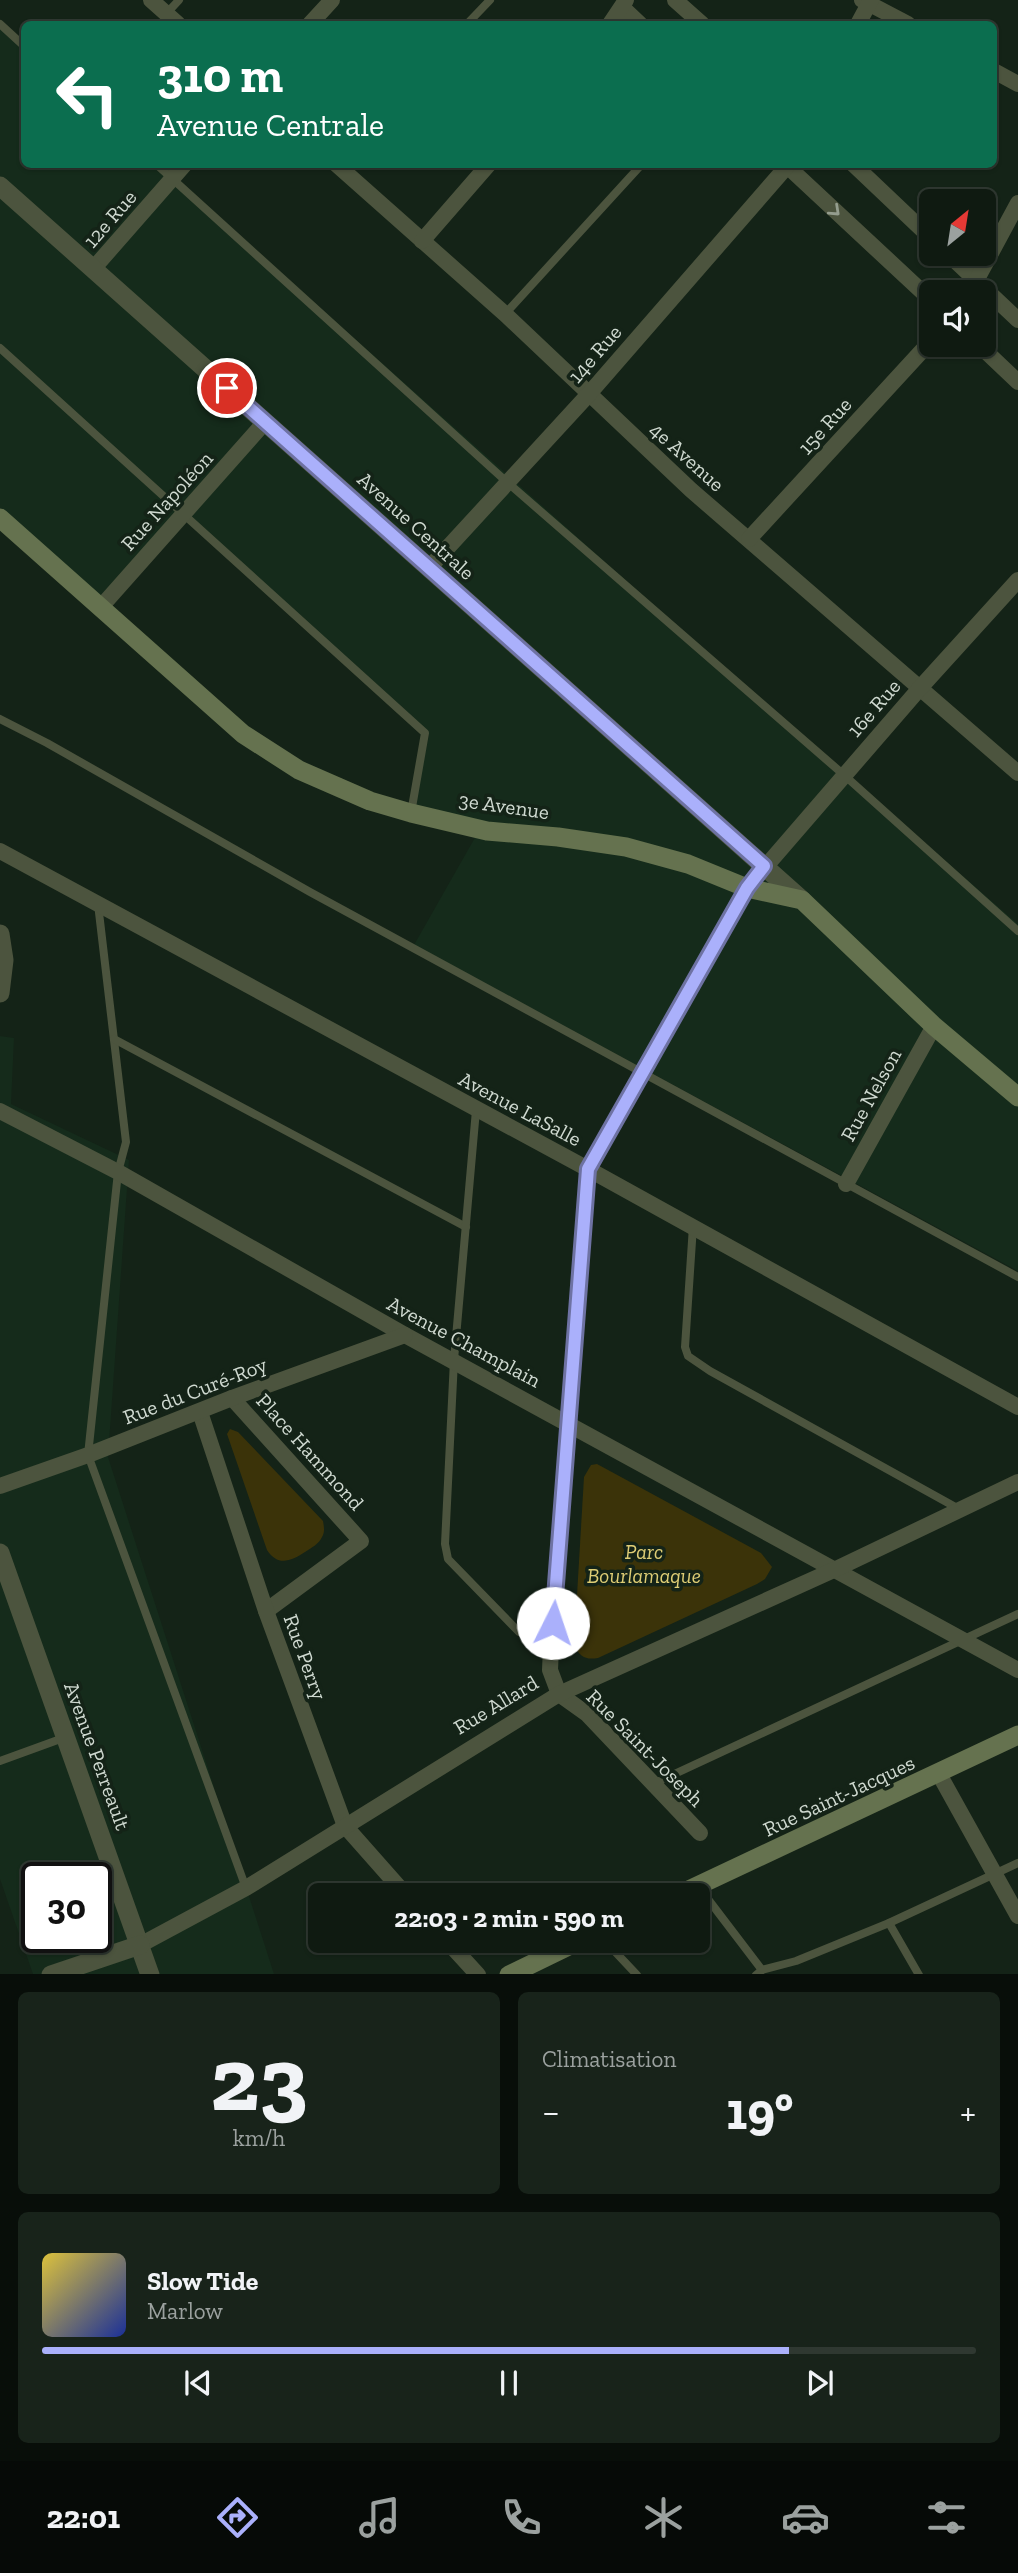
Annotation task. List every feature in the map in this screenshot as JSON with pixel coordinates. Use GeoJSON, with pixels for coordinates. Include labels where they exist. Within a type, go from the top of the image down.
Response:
{"type":"FeatureCollection","features":[{"type":"Feature","properties":{"kind":"main road","name":"3e Avenue"},"geometry":{"type":"LineString","coordinates":[[0,518],[243,734],[273,755],[339,789],[411,813],[487,831],[558,837],[626,847],[688,864],[747,888],[802,900]]}},
{"type":"Feature","properties":{"kind":"main road"},"geometry":{"type":"LineString","coordinates":[[802,900],[934,1026],[1018,1097]]}},
{"type":"Feature","properties":{"kind":"main road","name":"Rue Saint-Jacques"},"geometry":{"type":"LineString","coordinates":[[704,1883],[1018,1735]]}},
{"type":"Feature","properties":{"kind":"main road"},"geometry":{"type":"LineString","coordinates":[[511,1974],[554,1953]]}},
{"type":"Feature","properties":{"kind":"street"},"geometry":{"type":"LineString","coordinates":[[151,0],[172,19]]}},
{"type":"Feature","properties":{"kind":"street"},"geometry":{"type":"LineString","coordinates":[[313,21],[332,0]]}},
{"type":"Feature","properties":{"kind":"street"},"geometry":{"type":"LineString","coordinates":[[676,0],[699,21]]}},
{"type":"Feature","properties":{"kind":"street"},"geometry":{"type":"LineString","coordinates":[[859,21],[867,1],[903,21]]}},
{"type":"Feature","properties":{"kind":"street"},"geometry":{"type":"LineString","coordinates":[[612,21],[624,3],[638,21]]}},
{"type":"Feature","properties":{"kind":"street"},"geometry":{"type":"LineString","coordinates":[[997,73],[1018,84]]}},
{"type":"Feature","properties":{"kind":"street","name":"12e Rue"},"geometry":{"type":"LineString","coordinates":[[93,270],[182,168]]}},
{"type":"Feature","properties":{"kind":"street","name":"4e Avenue"},"geometry":{"type":"LineString","coordinates":[[340,168],[505,314],[691,490],[1018,773]]}},
{"type":"Feature","properties":{"kind":"street"},"geometry":{"type":"LineString","coordinates":[[422,241],[486,168]]}},
{"type":"Feature","properties":{"kind":"street","name":"14e Rue"},"geometry":{"type":"LineString","coordinates":[[429,568],[588,395],[784,168]]}},
{"type":"Feature","properties":{"kind":"street"},"geometry":{"type":"LineString","coordinates":[[790,168],[919,289]]}},
{"type":"Feature","properties":{"kind":"street"},"geometry":{"type":"LineString","coordinates":[[857,168],[919,227]]}},
{"type":"Feature","properties":{"kind":"street","name":"Avenue Centrale"},"geometry":{"type":"LineString","coordinates":[[0,186],[802,900]]}},
{"type":"Feature","properties":{"kind":"street"},"geometry":{"type":"LineString","coordinates":[[977,280],[1018,203]]}},
{"type":"Feature","properties":{"kind":"street"},"geometry":{"type":"LineString","coordinates":[[957,266],[968,280]]}},
{"type":"Feature","properties":{"kind":"street"},"geometry":{"type":"LineString","coordinates":[[996,304],[1018,320]]}},
{"type":"Feature","properties":{"kind":"street","name":"15e Rue"},"geometry":{"type":"LineString","coordinates":[[749,539],[919,354]]}},
{"type":"Feature","properties":{"kind":"street"},"geometry":{"type":"LineString","coordinates":[[992,357],[1018,382]]}},
{"type":"Feature","properties":{"kind":"street","name":"Rue Napoléon"},"geometry":{"type":"LineString","coordinates":[[100,608],[265,422]]}},
{"type":"Feature","properties":{"kind":"street","name":"16e Rue"},"geometry":{"type":"LineString","coordinates":[[588,1169],[747,888],[920,688],[1018,580]]}},
{"type":"Feature","properties":{"kind":"street","name":"Avenue LaSalle"},"geometry":{"type":"LineString","coordinates":[[0,851],[693,1226],[1018,1407]]}},
{"type":"Feature","properties":{"kind":"street"},"geometry":{"type":"LineString","coordinates":[[0,934],[4,960],[0,993]]}},
{"type":"Feature","properties":{"kind":"street","name":"Rue Nelson"},"geometry":{"type":"LineString","coordinates":[[846,1183],[934,1026]]}},
{"type":"Feature","properties":{"kind":"street","name":"Avenue Champlain"},"geometry":{"type":"LineString","coordinates":[[0,1111],[118,1172],[405,1335],[1018,1670]]}},
{"type":"Feature","properties":{"kind":"street"},"geometry":{"type":"LineString","coordinates":[[559,1694],[550,1670],[551,1647],[588,1169]]}},
{"type":"Feature","properties":{"kind":"street","name":"Rue du Curé-Roy"},"geometry":{"type":"LineString","coordinates":[[0,1486],[405,1335]]}},
{"type":"Feature","properties":{"kind":"street","name":"Place Hammond"},"geometry":{"type":"LineString","coordinates":[[232,1398],[361,1541],[266,1611]]}},
{"type":"Feature","properties":{"kind":"street","name":"Rue Perry"},"geometry":{"type":"LineString","coordinates":[[200,1412],[266,1611],[345,1826],[396,1883]]}},
{"type":"Feature","properties":{"kind":"street","name":"Rue Allard"},"geometry":{"type":"LineString","coordinates":[[54,1974],[140,1945],[246,1888],[559,1694],[836,1569],[1018,1482]]}},
{"type":"Feature","properties":{"kind":"street","name":"Avenue Perreault"},"geometry":{"type":"LineString","coordinates":[[1,1563],[150,1974]]}},
{"type":"Feature","properties":{"kind":"street","name":"Rue Saint-Joseph"},"geometry":{"type":"LineString","coordinates":[[559,1694],[587,1714],[700,1833]]}},
{"type":"Feature","properties":{"kind":"street"},"geometry":{"type":"LineString","coordinates":[[939,1774],[1018,1916]]}},
{"type":"Feature","properties":{"kind":"street"},"geometry":{"type":"LineString","coordinates":[[458,1953],[477,1974]]}},
{"type":"Feature","properties":{"kind":"lane"},"geometry":{"type":"LineString","coordinates":[[172,19],[179,0]]}},
{"type":"Feature","properties":{"kind":"lane"},"geometry":{"type":"LineString","coordinates":[[470,21],[490,0]]}},
{"type":"Feature","properties":{"kind":"lane"},"geometry":{"type":"LineString","coordinates":[[0,24],[21,43]]}},
{"type":"Feature","properties":{"kind":"lane"},"geometry":{"type":"LineString","coordinates":[[160,168],[508,482],[844,775],[1018,931]]}},
{"type":"Feature","properties":{"kind":"lane"},"geometry":{"type":"LineString","coordinates":[[505,314],[638,168]]}},
{"type":"Feature","properties":{"kind":"lane"},"geometry":{"type":"LineString","coordinates":[[0,348],[425,733],[411,813]]}},
{"type":"Feature","properties":{"kind":"lane"},"geometry":{"type":"LineString","coordinates":[[0,719],[310,892],[1018,1277]]}},
{"type":"Feature","properties":{"kind":"lane"},"geometry":{"type":"LineString","coordinates":[[98,904],[126,1142],[118,1172],[88,1455],[246,1888]]}},
{"type":"Feature","properties":{"kind":"lane"},"geometry":{"type":"LineString","coordinates":[[114,1040],[466,1227]]}},
{"type":"Feature","properties":{"kind":"lane"},"geometry":{"type":"LineString","coordinates":[[476,1110],[454,1360],[445,1544],[448,1559],[519,1632],[551,1647]]}},
{"type":"Feature","properties":{"kind":"lane"},"geometry":{"type":"LineString","coordinates":[[693,1226],[685,1347],[688,1356],[710,1371],[960,1510]]}},
{"type":"Feature","properties":{"kind":"lane"},"geometry":{"type":"LineString","coordinates":[[653,1784],[1018,1614]]}},
{"type":"Feature","properties":{"kind":"lane"},"geometry":{"type":"LineString","coordinates":[[0,1761],[66,1737]]}},
{"type":"Feature","properties":{"kind":"lane"},"geometry":{"type":"LineString","coordinates":[[710,1903],[759,1972],[796,1961],[889,1923],[1018,1863]]}},
{"type":"Feature","properties":{"kind":"lane"},"geometry":{"type":"LineString","coordinates":[[889,1923],[918,1974]]}},
{"type":"Feature","properties":{"kind":"lane"},"geometry":{"type":"LineString","coordinates":[[616,1953],[636,1974]]}},
{"type":"Feature","properties":{"kind":"shaded area"},"geometry":{"type":"Polygon","coordinates":[[[0,22],[21,41],[21,168],[163,168],[723,667],[1018,924],[1018,1271],[414,945],[481,827],[413,811],[429,735],[185,515],[102,607],[0,516],[0,22]]]}},
{"type":"Feature","properties":{"kind":"shaded area"},"geometry":{"type":"Polygon","coordinates":[[[0,1036],[14,1038],[11,1104],[129,1160],[108,1457],[274,1974],[33,1974],[26,1953],[112,1953],[112,1862],[21,1862],[21,1939],[0,1879],[0,1036]]]}},
{"type":"Feature","properties":{"kind":"green space"},"geometry":{"type":"Polygon","coordinates":[[[230,1429],[238,1432],[323,1521],[324,1531],[315,1546],[285,1561],[276,1559],[267,1550],[227,1434],[230,1429]]]}},
{"type":"Feature","properties":{"kind":"green space","name":"Parc Bourlamaque"},"geometry":{"type":"Polygon","coordinates":[[[597,1464],[761,1553],[772,1567],[765,1579],[598,1658],[584,1657],[574,1646],[584,1477],[591,1465],[597,1464]]]}},
{"type":"Feature","properties":{"kind":"route"},"geometry":{"type":"LineString","coordinates":[[227,388],[764,866],[747,888],[588,1169],[553,1623]]}}]}
